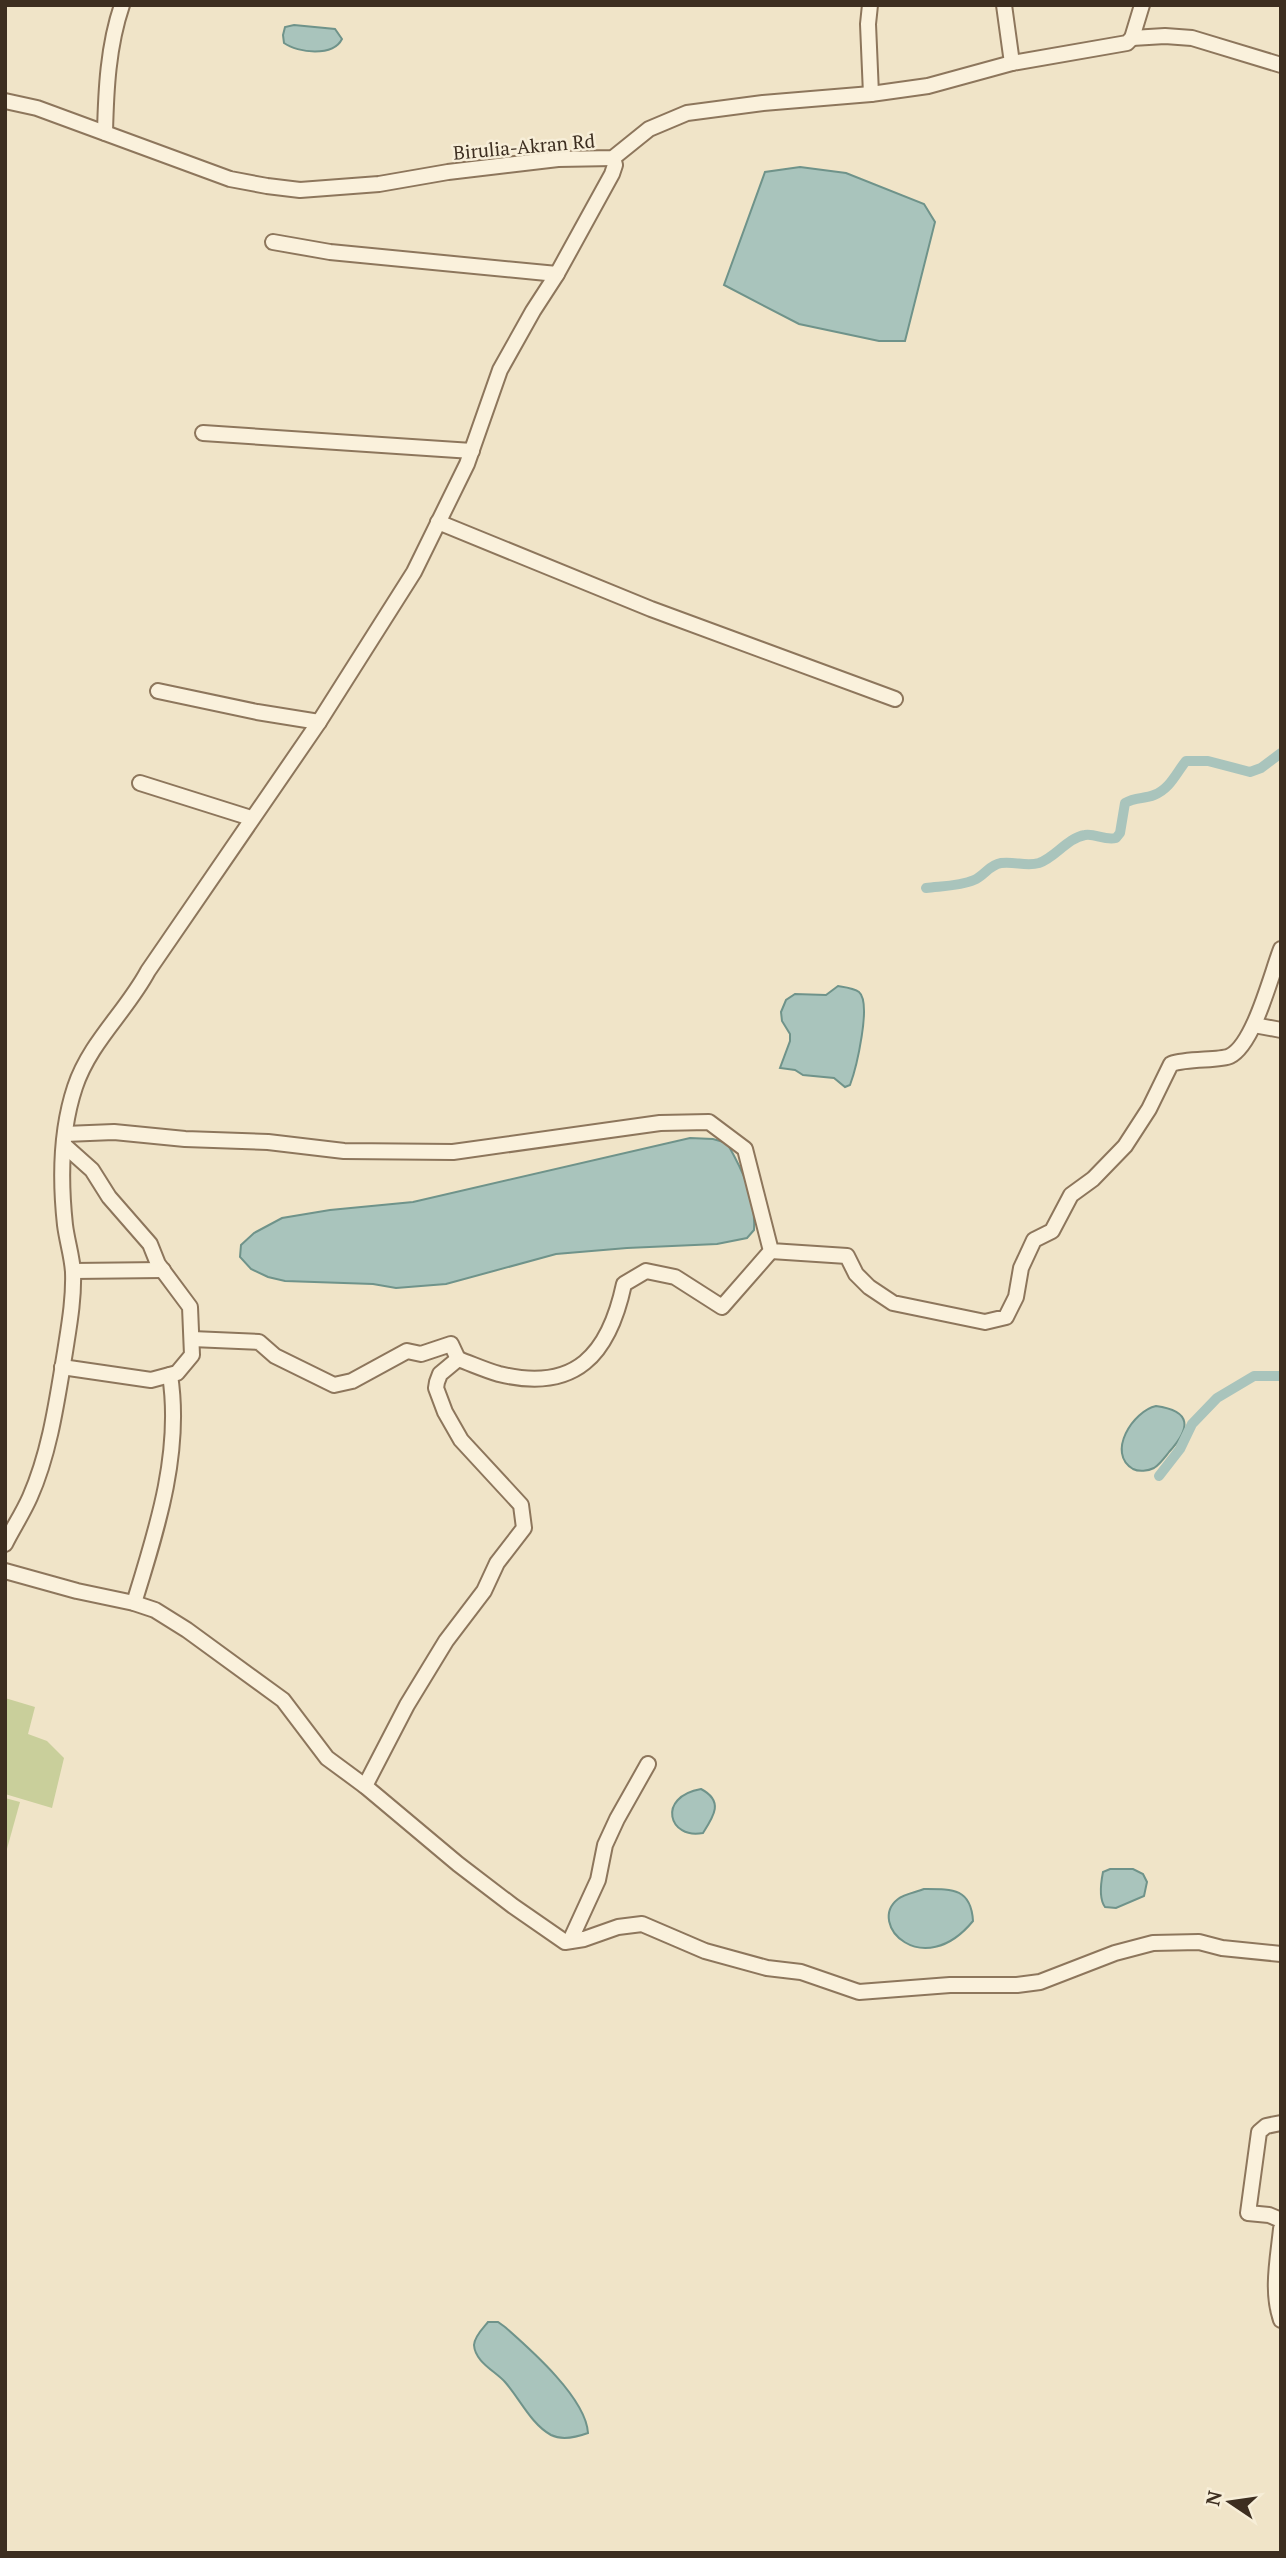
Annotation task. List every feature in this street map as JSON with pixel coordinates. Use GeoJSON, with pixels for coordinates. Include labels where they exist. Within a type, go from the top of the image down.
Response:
{"type":"FeatureCollection","features":[{"type":"Feature","properties":{"kind":"street"},"geometry":{"type":"LineString","coordinates":[[105,133],[106,85],[122,5]]}},
{"type":"Feature","properties":{"kind":"street"},"geometry":{"type":"LineString","coordinates":[[870,5],[868,24],[871,94]]}},
{"type":"Feature","properties":{"kind":"street"},"geometry":{"type":"LineString","coordinates":[[1004,5],[1012,63]]}},
{"type":"Feature","properties":{"kind":"street"},"geometry":{"type":"LineString","coordinates":[[1132,38],[1142,5]]}},
{"type":"Feature","properties":{"kind":"street","name":"Birulia-Akran Rd"},"geometry":{"type":"LineString","coordinates":[[5,101],[37,108],[230,179],[300,190],[379,184],[448,172],[558,159],[613,158],[649,129],[687,113],[928,86],[1012,63],[1127,43],[1132,38],[1192,38],[1281,65]]}},
{"type":"Feature","properties":{"kind":"street"},"geometry":{"type":"LineString","coordinates":[[7,1539],[30,1496],[48,1444],[72,1301],[73,1271],[65,1227],[61,1178],[64,1139],[75,1087],[94,1045],[135,996],[148,971],[319,722],[414,572],[472,451],[500,370],[612,174],[615,165],[613,158]]}},
{"type":"Feature","properties":{"kind":"street"},"geometry":{"type":"LineString","coordinates":[[273,242],[330,252],[557,274]]}},
{"type":"Feature","properties":{"kind":"street"},"geometry":{"type":"LineString","coordinates":[[203,433],[472,451]]}},
{"type":"Feature","properties":{"kind":"street"},"geometry":{"type":"LineString","coordinates":[[438,522],[652,609],[895,699]]}},
{"type":"Feature","properties":{"kind":"street"},"geometry":{"type":"LineString","coordinates":[[158,691],[319,722]]}},
{"type":"Feature","properties":{"kind":"street"},"geometry":{"type":"LineString","coordinates":[[140,783],[251,818]]}},
{"type":"Feature","properties":{"kind":"street"},"geometry":{"type":"LineString","coordinates":[[771,1251],[847,1256],[856,1274],[892,1303],[985,1322],[1006,1317],[1016,1297],[1021,1268],[1034,1240],[1052,1231],[1071,1195],[1093,1179],[1125,1146],[1149,1109],[1171,1064],[1183,1060],[1229,1057],[1244,1044],[1254,1025],[1281,949]]}},
{"type":"Feature","properties":{"kind":"street"},"geometry":{"type":"LineString","coordinates":[[1254,1025],[1281,1030]]}},
{"type":"Feature","properties":{"kind":"street"},"geometry":{"type":"LineString","coordinates":[[64,1139],[114,1132],[185,1139],[268,1142],[344,1151],[453,1152],[660,1123],[709,1122],[745,1149],[771,1251]]}},
{"type":"Feature","properties":{"kind":"street"},"geometry":{"type":"LineString","coordinates":[[62,1367],[151,1380],[177,1373],[192,1355],[190,1307],[163,1270],[150,1244],[64,1139]]}},
{"type":"Feature","properties":{"kind":"street"},"geometry":{"type":"LineString","coordinates":[[192,1339],[258,1342],[275,1356],[334,1385],[352,1381],[407,1351],[421,1354],[451,1344],[458,1359],[499,1374],[536,1379],[558,1376],[579,1367],[603,1345],[624,1284],[646,1271],[675,1277],[722,1307],[771,1251]]}},
{"type":"Feature","properties":{"kind":"street"},"geometry":{"type":"LineString","coordinates":[[73,1271],[163,1270]]}},
{"type":"Feature","properties":{"kind":"street"},"geometry":{"type":"LineString","coordinates":[[365,1786],[407,1705],[446,1641],[484,1591],[497,1563],[524,1528],[521,1505],[461,1440],[445,1412],[436,1388],[437,1382],[440,1374],[458,1359]]}},
{"type":"Feature","properties":{"kind":"street"},"geometry":{"type":"LineString","coordinates":[[134,1603],[169,1471],[175,1409],[170,1375]]}},
{"type":"Feature","properties":{"kind":"street"},"geometry":{"type":"LineString","coordinates":[[6,1573],[155,1610],[228,1658],[283,1700],[327,1758],[365,1786],[458,1864],[565,1942],[618,1927],[642,1924],[705,1951],[767,1968],[800,1972],[859,1992],[1040,1982],[1105,1957],[1153,1943],[1199,1942],[1222,1948],[1281,1954]]}},
{"type":"Feature","properties":{"kind":"street"},"geometry":{"type":"LineString","coordinates":[[570,1941],[598,1880],[606,1845],[617,1819],[648,1764]]}},
{"type":"Feature","properties":{"kind":"street"},"geometry":{"type":"LineString","coordinates":[[1281,2123],[1266,2126],[1259,2132],[1248,2213],[1269,2215],[1281,2220]]}},
{"type":"Feature","properties":{"kind":"street"},"geometry":{"type":"LineString","coordinates":[[1281,2229],[1275,2280],[1277,2309],[1281,2320]]}},
{"type":"Feature","properties":{"kind":"green space"},"geometry":{"type":"Polygon","coordinates":[[[5,1698],[35,1707],[28,1734],[47,1741],[64,1758],[52,1808],[5,1794],[5,1698]]]}},
{"type":"Feature","properties":{"kind":"green space"},"geometry":{"type":"Polygon","coordinates":[[[5,1798],[20,1802],[5,1856],[5,1798]]]}},
{"type":"Feature","properties":{"kind":"water"},"geometry":{"type":"Polygon","coordinates":[[[294,25],[335,29],[342,39],[331,49],[323,51],[298,49],[284,43],[285,27],[294,25]]]}},
{"type":"Feature","properties":{"kind":"water"},"geometry":{"type":"Polygon","coordinates":[[[800,167],[846,173],[924,204],[935,222],[905,341],[879,341],[799,324],[724,285],[765,172],[800,167]]]}},
{"type":"Feature","properties":{"kind":"water"},"geometry":{"type":"Polygon","coordinates":[[[838,986],[859,992],[863,998],[864,1009],[856,1065],[850,1085],[845,1087],[834,1078],[803,1075],[795,1070],[780,1068],[790,1041],[781,1012],[786,1000],[795,994],[826,995],[838,986]]]}},
{"type":"Feature","properties":{"kind":"water"},"geometry":{"type":"Polygon","coordinates":[[[690,1138],[727,1143],[751,1196],[754,1230],[747,1238],[717,1244],[556,1254],[446,1284],[396,1288],[373,1284],[285,1281],[251,1269],[240,1257],[241,1245],[254,1233],[282,1218],[330,1210],[413,1202],[690,1138]]]}},
{"type":"Feature","properties":{"kind":"water"},"geometry":{"type":"Polygon","coordinates":[[[1156,1406],[1168,1408],[1182,1416],[1184,1428],[1176,1443],[1156,1466],[1152,1469],[1135,1470],[1125,1462],[1122,1443],[1131,1424],[1147,1409],[1156,1406]]]}},
{"type":"Feature","properties":{"kind":"water"},"geometry":{"type":"Polygon","coordinates":[[[701,1789],[715,1804],[711,1821],[703,1833],[682,1830],[672,1817],[673,1808],[687,1793],[701,1789]]]}},
{"type":"Feature","properties":{"kind":"water"},"geometry":{"type":"Polygon","coordinates":[[[1110,1869],[1133,1869],[1143,1874],[1147,1882],[1144,1896],[1116,1908],[1105,1907],[1101,1895],[1103,1872],[1110,1869]]]}},
{"type":"Feature","properties":{"kind":"water"},"geometry":{"type":"Polygon","coordinates":[[[924,1889],[943,1889],[958,1893],[964,1896],[971,1910],[973,1921],[954,1939],[936,1947],[919,1947],[905,1942],[894,1933],[889,1922],[890,1910],[898,1899],[924,1889]]]}},
{"type":"Feature","properties":{"kind":"water"},"geometry":{"type":"Polygon","coordinates":[[[488,2322],[498,2322],[505,2327],[555,2375],[578,2405],[588,2433],[560,2438],[551,2435],[537,2424],[505,2382],[475,2351],[475,2339],[488,2322]]]}},
{"type":"Feature","properties":{"kind":"waterway"},"geometry":{"type":"LineString","coordinates":[[926,888],[969,882],[1001,863],[1039,863],[1085,835],[1116,838],[1120,833],[1125,803],[1160,792],[1169,785],[1186,761],[1208,761],[1250,772],[1261,768],[1281,753]]}},
{"type":"Feature","properties":{"kind":"waterway"},"geometry":{"type":"LineString","coordinates":[[1159,1476],[1180,1449],[1192,1424],[1217,1398],[1254,1376],[1281,1376]]}}]}
